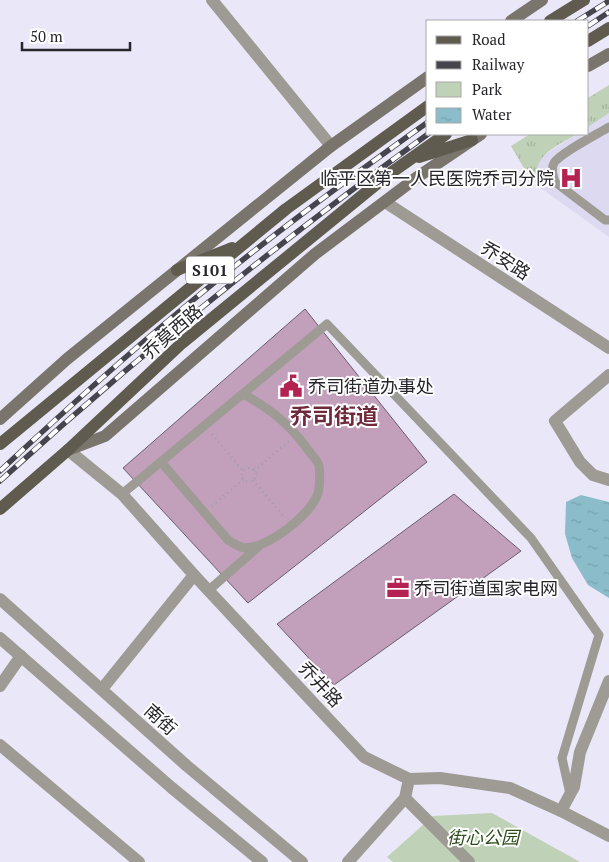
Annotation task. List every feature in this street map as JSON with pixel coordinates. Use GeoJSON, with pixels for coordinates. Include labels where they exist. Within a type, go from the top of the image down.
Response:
{"type":"FeatureCollection","features":[{"type":"Feature","properties":{"kind":"main road"},"geometry":{"type":"LineString","coordinates":[[512,20],[542,0]]}},
{"type":"Feature","properties":{"kind":"main road"},"geometry":{"type":"LineString","coordinates":[[552,20],[584,0]]}},
{"type":"Feature","properties":{"kind":"main road"},"geometry":{"type":"LineString","coordinates":[[589,40],[609,28]]}},
{"type":"Feature","properties":{"kind":"main road"},"geometry":{"type":"LineString","coordinates":[[589,65],[609,54]]}},
{"type":"Feature","properties":{"kind":"main road"},"geometry":{"type":"LineString","coordinates":[[0,419],[67,359],[331,146],[426,79]]}},
{"type":"Feature","properties":{"kind":"main road","name":"乔莫西路"},"geometry":{"type":"LineString","coordinates":[[0,444],[286,209],[426,107]]}},
{"type":"Feature","properties":{"kind":"main road","name":"乔莫西路"},"geometry":{"type":"LineString","coordinates":[[0,509],[68,450],[182,343],[385,177],[445,135]]}},
{"type":"Feature","properties":{"kind":"main road"},"geometry":{"type":"LineString","coordinates":[[405,162],[476,137]]}},
{"type":"Feature","properties":{"kind":"main road"},"geometry":{"type":"LineString","coordinates":[[68,450],[104,436],[315,254],[416,178],[476,137]]}},
{"type":"Feature","properties":{"kind":"main road"},"geometry":{"type":"LineString","coordinates":[[177,270],[243,244]]}},
{"type":"Feature","properties":{"kind":"street"},"geometry":{"type":"LineString","coordinates":[[212,0],[331,146]]}},
{"type":"Feature","properties":{"kind":"street","name":"乔安路"},"geometry":{"type":"LineString","coordinates":[[385,202],[609,348]]}},
{"type":"Feature","properties":{"kind":"street"},"geometry":{"type":"LineString","coordinates":[[609,375],[556,421],[580,462],[593,475],[609,480]]}},
{"type":"Feature","properties":{"kind":"street","name":"乔井路"},"geometry":{"type":"LineString","coordinates":[[68,450],[122,494],[364,756],[409,779],[440,778],[510,788],[561,811],[609,836]]}},
{"type":"Feature","properties":{"kind":"street"},"geometry":{"type":"LineString","coordinates":[[102,689],[194,574]]}},
{"type":"Feature","properties":{"kind":"street","name":"南街"},"geometry":{"type":"LineString","coordinates":[[0,599],[187,766],[302,862]]}},
{"type":"Feature","properties":{"kind":"street"},"geometry":{"type":"LineString","coordinates":[[0,638],[172,788],[262,862]]}},
{"type":"Feature","properties":{"kind":"street"},"geometry":{"type":"LineString","coordinates":[[0,686],[21,656]]}},
{"type":"Feature","properties":{"kind":"street"},"geometry":{"type":"LineString","coordinates":[[561,811],[574,788],[580,752],[609,681]]}},
{"type":"Feature","properties":{"kind":"street"},"geometry":{"type":"LineString","coordinates":[[0,745],[139,862]]}},
{"type":"Feature","properties":{"kind":"street"},"geometry":{"type":"LineString","coordinates":[[348,862],[405,798],[409,779]]}},
{"type":"Feature","properties":{"kind":"street"},"geometry":{"type":"LineString","coordinates":[[405,798],[469,862]]}},
{"type":"Feature","properties":{"kind":"lane"},"geometry":{"type":"LineString","coordinates":[[609,127],[564,154],[554,162],[552,172],[555,182],[604,220],[609,220]]}},
{"type":"Feature","properties":{"kind":"lane"},"geometry":{"type":"LineString","coordinates":[[122,494],[327,324],[531,538],[599,636],[562,758],[570,794]]}},
{"type":"Feature","properties":{"kind":"lane"},"geometry":{"type":"LineString","coordinates":[[209,590],[259,546],[290,526],[307,511],[319,492],[319,465],[296,434],[264,405],[243,394]]}},
{"type":"Feature","properties":{"kind":"lane"},"geometry":{"type":"LineString","coordinates":[[161,462],[228,540],[243,548],[259,546]]}},
{"type":"Feature","properties":{"kind":"path"},"geometry":{"type":"LineString","coordinates":[[205,426],[243,471],[244,479]]}},
{"type":"Feature","properties":{"kind":"path"},"geometry":{"type":"LineString","coordinates":[[254,471],[296,434]]}},
{"type":"Feature","properties":{"kind":"path"},"geometry":{"type":"LineString","coordinates":[[243,471],[249,468],[254,471],[256,476],[253,480]]}},
{"type":"Feature","properties":{"kind":"path"},"geometry":{"type":"LineString","coordinates":[[204,513],[244,479]]}},
{"type":"Feature","properties":{"kind":"path"},"geometry":{"type":"LineString","coordinates":[[244,479],[247,481],[253,480]]}},
{"type":"Feature","properties":{"kind":"path"},"geometry":{"type":"LineString","coordinates":[[253,480],[287,519],[290,526]]}},
{"type":"Feature","properties":{"kind":"shaded area","name":"临平区第一人民医院乔司分院"},"geometry":{"type":"Polygon","coordinates":[[[609,113],[609,237],[542,189],[524,168],[575,135],[589,135],[589,126],[609,113]]]}},
{"type":"Feature","properties":{"kind":"green space"},"geometry":{"type":"Polygon","coordinates":[[[609,85],[609,113],[589,126],[589,97],[609,85]]]}},
{"type":"Feature","properties":{"kind":"green space"},"geometry":{"type":"Polygon","coordinates":[[[528,135],[575,135],[551,149],[541,160],[537,173],[542,189],[524,168],[511,146],[528,135]]]}},
{"type":"Feature","properties":{"kind":"green space","name":"街心公园"},"geometry":{"type":"Polygon","coordinates":[[[492,813],[580,862],[393,862],[387,857],[433,816],[492,813]]]}},
{"type":"Feature","properties":{"kind":"water"},"geometry":{"type":"Polygon","coordinates":[[[581,495],[609,502],[609,598],[588,585],[572,558],[565,534],[566,502],[581,495]]]}},
{"type":"Feature","properties":{"kind":"building","name":"乔司街道办事处"},"geometry":{"type":"Polygon","coordinates":[[[305,309],[427,462],[248,603],[123,468],[305,309]]]}},
{"type":"Feature","properties":{"kind":"building","name":"乔司街道国家电网"},"geometry":{"type":"Polygon","coordinates":[[[454,494],[521,551],[334,685],[277,624],[454,494]]]}},
{"type":"Feature","properties":{"kind":"railway"},"geometry":{"type":"LineString","coordinates":[[579,20],[609,1]]}},
{"type":"Feature","properties":{"kind":"railway"},"geometry":{"type":"LineString","coordinates":[[589,25],[609,12]]}},
{"type":"Feature","properties":{"kind":"railway"},"geometry":{"type":"LineString","coordinates":[[0,471],[69,407],[216,281],[306,211],[426,123]]}},
{"type":"Feature","properties":{"kind":"railway"},"geometry":{"type":"LineString","coordinates":[[0,481],[103,390],[209,302],[317,216],[427,135]]}},
{"type":"Feature","properties":{"kind":"place","name":"临平区第一人民医院乔司分院"},"geometry":{"type":"Point","coordinates":[571,178]}},
{"type":"Feature","properties":{"kind":"place","name":"乔司街道办事处"},"geometry":{"type":"Point","coordinates":[291,386]}},
{"type":"Feature","properties":{"kind":"place","name":"乔司街道国家电网"},"geometry":{"type":"Point","coordinates":[398,588]}},
{"type":"Feature","properties":{"kind":"district","name":"乔司街道"},"geometry":{"type":"Point","coordinates":[334,415]}}]}
